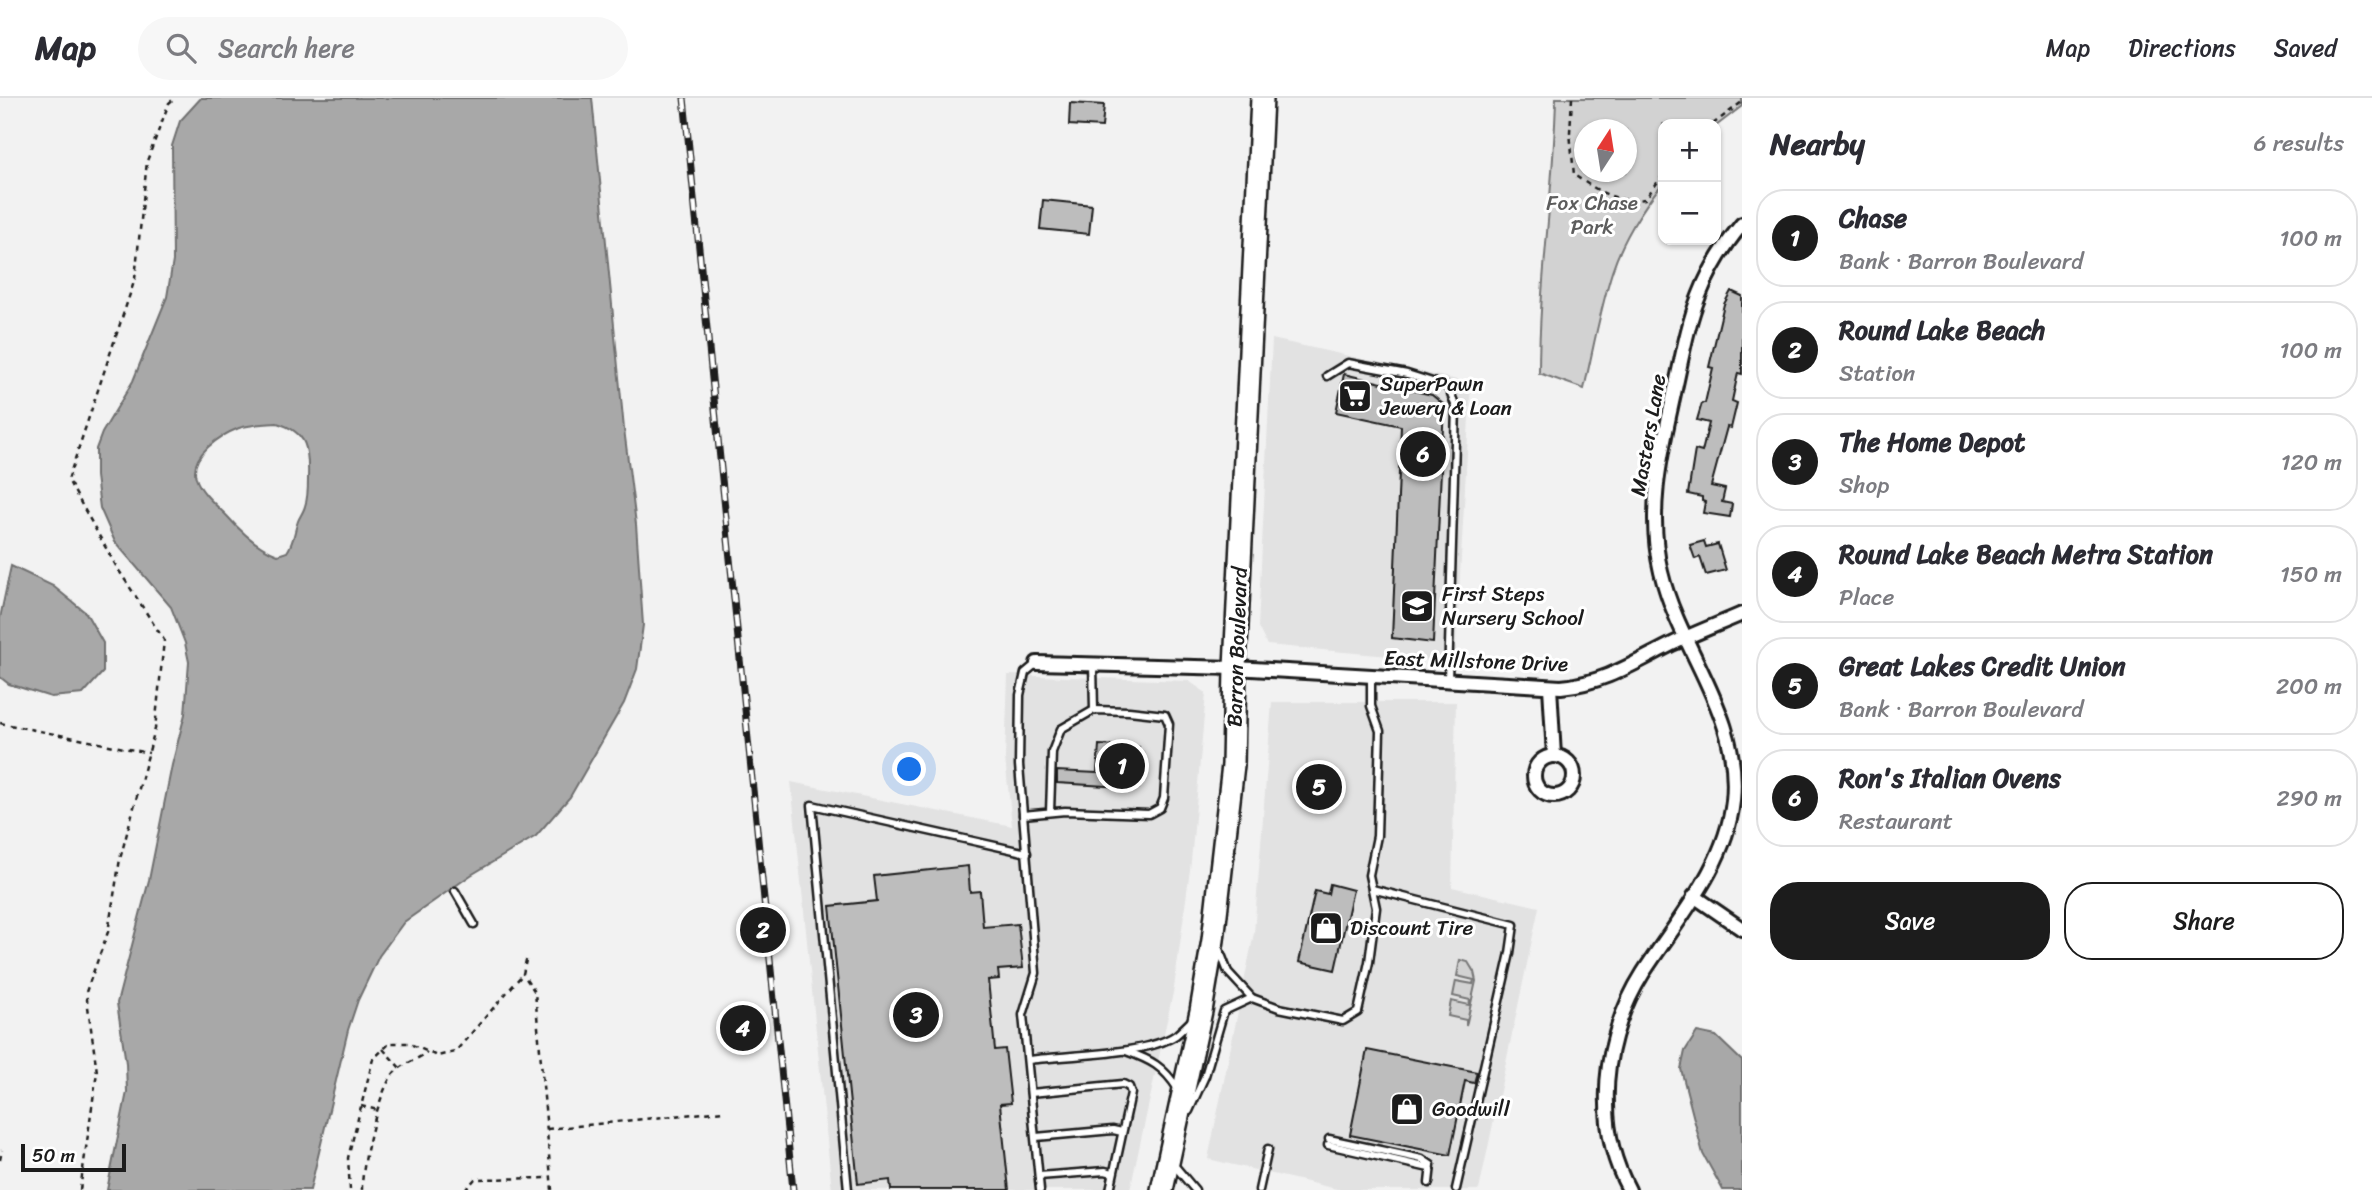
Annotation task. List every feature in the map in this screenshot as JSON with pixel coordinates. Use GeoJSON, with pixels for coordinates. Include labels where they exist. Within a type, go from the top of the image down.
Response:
{"type":"FeatureCollection","features":[{"type":"Feature","properties":{"kind":"main road","name":"Barron Boulevard"},"geometry":{"type":"LineString","coordinates":[[1162,1190],[1201,1011],[1214,932],[1233,765],[1235,668],[1262,98]]}},
{"type":"Feature","properties":{"kind":"street","name":"Masters Lane"},"geometry":{"type":"LineString","coordinates":[[1629,1190],[1622,1176],[1607,1119],[1606,1081],[1614,1040],[1626,1005],[1642,975],[1694,897],[1714,861],[1725,834],[1732,804],[1735,772],[1724,722],[1686,638],[1661,572],[1656,537],[1655,495],[1658,469],[1688,331],[1698,298],[1712,267],[1742,224]]}},
{"type":"Feature","properties":{"kind":"street","name":"East Millstone Drive"},"geometry":{"type":"LineString","coordinates":[[1037,663],[1235,668],[1568,687],[1620,672],[1686,638],[1742,614]]}},
{"type":"Feature","properties":{"kind":"street"},"geometry":{"type":"LineString","coordinates":[[1550,687],[1553,756]]}},
{"type":"Feature","properties":{"kind":"street"},"geometry":{"type":"LineString","coordinates":[[1694,897],[1742,929]]}},
{"type":"Feature","properties":{"kind":"lane"},"geometry":{"type":"LineString","coordinates":[[1327,376],[1348,363],[1407,374],[1448,387],[1456,407],[1448,681]]}},
{"type":"Feature","properties":{"kind":"lane"},"geometry":{"type":"LineString","coordinates":[[1037,663],[1026,673],[1020,695],[1019,765],[1036,973],[1023,1015],[1041,1190]]}},
{"type":"Feature","properties":{"kind":"lane"},"geometry":{"type":"LineString","coordinates":[[1093,665],[1094,710]]}},
{"type":"Feature","properties":{"kind":"lane"},"geometry":{"type":"LineString","coordinates":[[1214,932],[1228,972],[1252,998],[1279,1008],[1343,1021],[1358,1013],[1369,962],[1376,908],[1369,875],[1377,836],[1380,731],[1371,706],[1371,677]]}},
{"type":"Feature","properties":{"kind":"lane"},"geometry":{"type":"LineString","coordinates":[[1023,815],[1065,811],[1149,814],[1160,808],[1164,798],[1169,724],[1164,715],[1094,710],[1061,729],[1052,752],[1050,812]]}},
{"type":"Feature","properties":{"kind":"lane"},"geometry":{"type":"LineString","coordinates":[[848,1190],[812,805],[1027,853]]}},
{"type":"Feature","properties":{"kind":"lane"},"geometry":{"type":"LineString","coordinates":[[1372,889],[1514,925],[1510,953],[1456,1189]]}},
{"type":"Feature","properties":{"kind":"lane"},"geometry":{"type":"LineString","coordinates":[[455,891],[474,924]]}},
{"type":"Feature","properties":{"kind":"lane"},"geometry":{"type":"LineString","coordinates":[[1195,1190],[1169,1156],[1205,1076],[1224,1011],[1252,998]]}},
{"type":"Feature","properties":{"kind":"lane"},"geometry":{"type":"LineString","coordinates":[[1028,1060],[1124,1051],[1160,1042],[1175,1036],[1201,1011]]}},
{"type":"Feature","properties":{"kind":"lane"},"geometry":{"type":"LineString","coordinates":[[1124,1051],[1153,1061],[1170,1077],[1183,1097]]}},
{"type":"Feature","properties":{"kind":"lane"},"geometry":{"type":"LineString","coordinates":[[1031,1093],[1123,1084],[1129,1087],[1131,1093],[1110,1190]]}},
{"type":"Feature","properties":{"kind":"lane"},"geometry":{"type":"LineString","coordinates":[[1036,1137],[1113,1129],[1122,1132]]}},
{"type":"Feature","properties":{"kind":"lane"},"geometry":{"type":"LineString","coordinates":[[1328,1142],[1422,1159],[1431,1165],[1429,1184]]}},
{"type":"Feature","properties":{"kind":"lane"},"geometry":{"type":"LineString","coordinates":[[1259,1190],[1268,1149]]}},
{"type":"Feature","properties":{"kind":"lane"},"geometry":{"type":"LineString","coordinates":[[1039,1176],[1105,1171],[1113,1173]]}},
{"type":"Feature","properties":{"kind":"path"},"geometry":{"type":"LineString","coordinates":[[80,1190],[97,1072],[86,992],[108,932],[120,859],[155,729],[164,640],[116,566],[68,480],[135,279],[147,161],[169,103],[175,98]]}},
{"type":"Feature","properties":{"kind":"path"},"geometry":{"type":"LineString","coordinates":[[1572,98],[1570,132],[1574,175],[1603,193],[1631,201],[1644,199],[1658,181]]}},
{"type":"Feature","properties":{"kind":"path"},"geometry":{"type":"LineString","coordinates":[[1720,119],[1742,103]]}},
{"type":"Feature","properties":{"kind":"path"},"geometry":{"type":"LineString","coordinates":[[0,723],[149,753]]}},
{"type":"Feature","properties":{"kind":"path"},"geometry":{"type":"LineString","coordinates":[[350,1190],[348,1158],[373,1059],[390,1043],[408,1043],[437,1056],[455,1052],[523,974],[526,960]]}},
{"type":"Feature","properties":{"kind":"path"},"geometry":{"type":"LineString","coordinates":[[523,974],[535,992],[552,1190]]}},
{"type":"Feature","properties":{"kind":"path"},"geometry":{"type":"LineString","coordinates":[[383,1049],[401,1069]]}},
{"type":"Feature","properties":{"kind":"path"},"geometry":{"type":"LineString","coordinates":[[362,1190],[383,1091],[394,1073],[427,1052]]}},
{"type":"Feature","properties":{"kind":"path"},"geometry":{"type":"LineString","coordinates":[[361,1106],[378,1110]]}},
{"type":"Feature","properties":{"kind":"path"},"geometry":{"type":"LineString","coordinates":[[547,1129],[723,1111]]}},
{"type":"Feature","properties":{"kind":"path"},"geometry":{"type":"LineString","coordinates":[[0,1160],[2,1150]]}},
{"type":"Feature","properties":{"kind":"path"},"geometry":{"type":"LineString","coordinates":[[465,1190],[475,1179],[551,1178]]}},
{"type":"Feature","properties":{"kind":"shaded area"},"geometry":{"type":"Polygon","coordinates":[[[201,98],[592,98],[624,429],[636,524],[643,625],[637,669],[624,703],[570,797],[536,836],[471,875],[404,922],[379,956],[358,1000],[348,1030],[310,1190],[107,1190],[127,1092],[126,1063],[117,1003],[149,880],[185,714],[189,662],[185,643],[171,607],[115,542],[100,508],[96,449],[102,433],[133,381],[167,297],[173,261],[172,146],[180,121],[201,98]],[[277,423],[262,424],[232,431],[208,447],[197,461],[195,470],[198,483],[205,494],[238,528],[250,539],[278,555],[287,552],[293,541],[308,493],[307,451],[301,437],[277,423]]]}},
{"type":"Feature","properties":{"kind":"shaded area"},"geometry":{"type":"Polygon","coordinates":[[[1272,339],[1471,383],[1455,662],[1267,645],[1258,627],[1272,339]]]}},
{"type":"Feature","properties":{"kind":"shaded area"},"geometry":{"type":"Polygon","coordinates":[[[11,566],[53,586],[86,613],[103,643],[103,672],[83,694],[51,697],[9,684],[0,677],[0,618],[11,566]]]}},
{"type":"Feature","properties":{"kind":"shaded area"},"geometry":{"type":"Polygon","coordinates":[[[1008,675],[1189,681],[1206,693],[1191,862],[1174,988],[1130,1190],[832,1190],[791,782],[1012,826],[1005,758],[1008,675]]]}},
{"type":"Feature","properties":{"kind":"shaded area"},"geometry":{"type":"Polygon","coordinates":[[[1272,702],[1456,702],[1452,887],[1539,907],[1479,1190],[1341,1190],[1208,1159],[1254,933],[1272,702]]]}},
{"type":"Feature","properties":{"kind":"shaded area"},"geometry":{"type":"Polygon","coordinates":[[[1697,1032],[1716,1036],[1742,1061],[1742,1190],[1723,1190],[1703,1154],[1681,1069],[1685,1051],[1697,1032]]]}},
{"type":"Feature","properties":{"kind":"green space","name":"Fox Chase Park"},"geometry":{"type":"Polygon","coordinates":[[[1556,98],[1742,98],[1742,106],[1721,122],[1721,119],[1658,119],[1658,190],[1633,225],[1616,260],[1584,389],[1539,373],[1541,304],[1556,98]]]}},
{"type":"Feature","properties":{"kind":"green space"},"geometry":{"type":"Polygon","coordinates":[[[1460,960],[1468,962],[1476,981],[1466,1026],[1466,1020],[1448,1016],[1451,1001],[1469,1005],[1470,1000],[1453,996],[1456,981],[1473,984],[1474,980],[1457,976],[1460,960]]]}},
{"type":"Feature","properties":{"kind":"building"},"geometry":{"type":"Polygon","coordinates":[[[1070,103],[1104,105],[1102,127],[1069,125],[1070,103]]]}},
{"type":"Feature","properties":{"kind":"building"},"geometry":{"type":"Polygon","coordinates":[[[1043,200],[1092,205],[1089,234],[1040,229],[1043,200]]]}},
{"type":"Feature","properties":{"kind":"building"},"geometry":{"type":"Polygon","coordinates":[[[1731,291],[1742,296],[1742,374],[1738,373],[1732,401],[1737,403],[1731,428],[1727,427],[1711,486],[1725,489],[1722,502],[1732,504],[1730,517],[1703,513],[1705,502],[1702,497],[1688,494],[1695,450],[1702,452],[1709,423],[1697,420],[1702,403],[1705,403],[1713,368],[1709,367],[1724,304],[1731,291]]]}},
{"type":"Feature","properties":{"kind":"building"},"geometry":{"type":"Polygon","coordinates":[[[1344,374],[1432,395],[1444,405],[1433,643],[1392,638],[1401,426],[1336,412],[1344,374]]]}},
{"type":"Feature","properties":{"kind":"building"},"geometry":{"type":"Polygon","coordinates":[[[1704,541],[1706,547],[1718,544],[1726,570],[1706,575],[1700,557],[1695,559],[1690,545],[1704,541]]]}},
{"type":"Feature","properties":{"kind":"building"},"geometry":{"type":"Polygon","coordinates":[[[1099,745],[1139,747],[1139,752],[1143,752],[1146,761],[1146,772],[1139,788],[1057,783],[1057,771],[1097,773],[1099,745]]]}},
{"type":"Feature","properties":{"kind":"building"},"geometry":{"type":"Polygon","coordinates":[[[968,866],[970,892],[980,891],[983,927],[1018,924],[1023,968],[998,970],[999,979],[988,980],[995,1050],[1005,1049],[1011,1103],[1000,1104],[1009,1190],[891,1190],[890,1180],[858,1184],[830,906],[877,901],[874,876],[968,866]]]}},
{"type":"Feature","properties":{"kind":"building","name":"Discount Tire"},"geometry":{"type":"Polygon","coordinates":[[[1330,884],[1353,890],[1335,970],[1299,962],[1315,891],[1328,894],[1330,884]]]}},
{"type":"Feature","properties":{"kind":"building"},"geometry":{"type":"Polygon","coordinates":[[[750,1015],[752,1040],[736,1041],[734,1016],[750,1015]]]}},
{"type":"Feature","properties":{"kind":"building","name":"Goodwill"},"geometry":{"type":"Polygon","coordinates":[[[1367,1050],[1477,1072],[1474,1083],[1465,1081],[1450,1155],[1350,1135],[1367,1050]]]}},
{"type":"Feature","properties":{"kind":"railway"},"geometry":{"type":"LineString","coordinates":[[684,98],[793,1190]]}},
{"type":"Feature","properties":{"kind":"place","name":"SuperPawn Jewery & Loan"},"geometry":{"type":"Point","coordinates":[1355,396]}},
{"type":"Feature","properties":{"kind":"place","name":"Ron's Italian Ovens"},"geometry":{"type":"Point","coordinates":[1423,454]}},
{"type":"Feature","properties":{"kind":"place","name":"First Steps Nursery School"},"geometry":{"type":"Point","coordinates":[1417,606]}},
{"type":"Feature","properties":{"kind":"place","name":"Chase"},"geometry":{"type":"Point","coordinates":[1122,766]}},
{"type":"Feature","properties":{"kind":"place","name":"Great Lakes Credit Union"},"geometry":{"type":"Point","coordinates":[1319,787]}},
{"type":"Feature","properties":{"kind":"place","name":"Discount Tire"},"geometry":{"type":"Point","coordinates":[1326,928]}},
{"type":"Feature","properties":{"kind":"place","name":"Round Lake Beach"},"geometry":{"type":"Point","coordinates":[763,930]}},
{"type":"Feature","properties":{"kind":"place","name":"The Home Depot"},"geometry":{"type":"Point","coordinates":[916,1015]}},
{"type":"Feature","properties":{"kind":"place","name":"Round Lake Beach Metra Station"},"geometry":{"type":"Point","coordinates":[743,1028]}},
{"type":"Feature","properties":{"kind":"place","name":"Goodwill"},"geometry":{"type":"Point","coordinates":[1407,1109]}}]}
